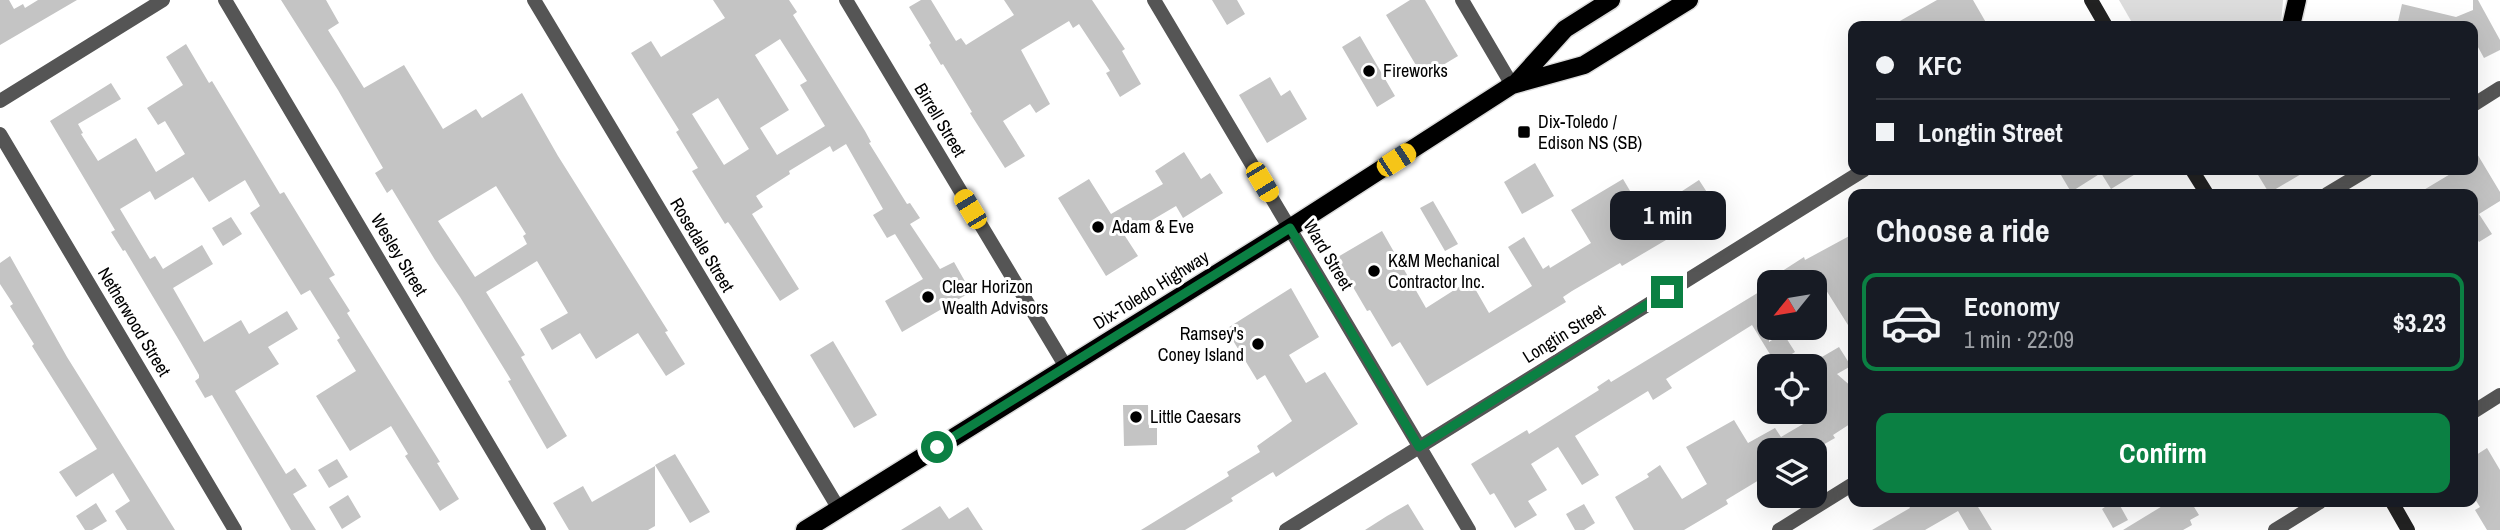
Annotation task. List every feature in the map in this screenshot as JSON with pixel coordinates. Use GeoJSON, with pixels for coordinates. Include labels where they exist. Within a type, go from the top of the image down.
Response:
{"type":"FeatureCollection","features":[{"type":"Feature","properties":{"kind":"main road","name":"Dix-Toledo Highway"},"geometry":{"type":"LineString","coordinates":[[805,530],[1290,228],[1515,84],[1565,29],[1611,0]]}},
{"type":"Feature","properties":{"kind":"main road","name":"Dix-Toledo Highway"},"geometry":{"type":"LineString","coordinates":[[1515,84],[1584,65],[1689,0]]}},
{"type":"Feature","properties":{"kind":"main road"},"geometry":{"type":"LineString","coordinates":[[2091,0],[2100,21]]}},
{"type":"Feature","properties":{"kind":"main road"},"geometry":{"type":"LineString","coordinates":[[2292,21],[2297,0]]}},
{"type":"Feature","properties":{"kind":"main road"},"geometry":{"type":"LineString","coordinates":[[2395,507],[2408,530]]}},
{"type":"Feature","properties":{"kind":"street"},"geometry":{"type":"LineString","coordinates":[[0,102],[163,0]]}},
{"type":"Feature","properties":{"kind":"street","name":"Wesley Street"},"geometry":{"type":"LineString","coordinates":[[225,0],[539,530]]}},
{"type":"Feature","properties":{"kind":"street","name":"Rosedale Street"},"geometry":{"type":"LineString","coordinates":[[534,0],[839,509]]}},
{"type":"Feature","properties":{"kind":"street","name":"Birrell Street"},"geometry":{"type":"LineString","coordinates":[[846,0],[1066,367]]}},
{"type":"Feature","properties":{"kind":"street","name":"Ward Street"},"geometry":{"type":"LineString","coordinates":[[1154,0],[1469,530]]}},
{"type":"Feature","properties":{"kind":"street"},"geometry":{"type":"LineString","coordinates":[[1462,0],[1515,84]]}},
{"type":"Feature","properties":{"kind":"street"},"geometry":{"type":"LineString","coordinates":[[2478,101],[2500,88]]}},
{"type":"Feature","properties":{"kind":"street","name":"Netherwood Street"},"geometry":{"type":"LineString","coordinates":[[0,134],[235,530]]}},
{"type":"Feature","properties":{"kind":"street","name":"Longtin Street"},"geometry":{"type":"LineString","coordinates":[[1286,530],[1856,175]]}},
{"type":"Feature","properties":{"kind":"street"},"geometry":{"type":"LineString","coordinates":[[2336,189],[2359,175]]}},
{"type":"Feature","properties":{"kind":"street"},"geometry":{"type":"LineString","coordinates":[[2478,409],[2500,395]]}},
{"type":"Feature","properties":{"kind":"street"},"geometry":{"type":"LineString","coordinates":[[1779,530],[1848,487]]}},
{"type":"Feature","properties":{"kind":"street"},"geometry":{"type":"LineString","coordinates":[[2274,530],[2312,507]]}},
{"type":"Feature","properties":{"kind":"shaded area"},"geometry":{"type":"Polygon","coordinates":[[[2119,0],[2283,0],[2281,21],[2131,21],[2119,0]]]}},
{"type":"Feature","properties":{"kind":"building"},"geometry":{"type":"Polygon","coordinates":[[[0,0],[9,0],[14,9],[23,4],[25,8],[38,0],[77,0],[0,45],[0,0]]]}},
{"type":"Feature","properties":{"kind":"building"},"geometry":{"type":"Polygon","coordinates":[[[281,0],[326,0],[339,23],[328,30],[364,88],[404,65],[443,129],[476,109],[482,118],[522,93],[558,156],[668,331],[665,332],[685,364],[666,376],[638,333],[596,359],[580,333],[552,350],[540,329],[568,313],[537,261],[486,292],[525,355],[521,357],[567,436],[547,449],[508,381],[511,380],[460,297],[392,189],[387,193],[375,173],[383,168],[281,0]],[[496,186],[438,221],[475,277],[527,244],[523,236],[526,234],[496,186]]]}},
{"type":"Feature","properties":{"kind":"building"},"geometry":{"type":"Polygon","coordinates":[[[713,0],[789,0],[797,12],[793,15],[865,131],[871,142],[869,143],[907,204],[910,203],[920,218],[910,224],[940,269],[954,262],[971,292],[902,332],[885,301],[923,279],[895,234],[887,238],[873,215],[883,209],[846,144],[833,152],[830,146],[789,171],[790,174],[756,196],[763,207],[752,214],[799,289],[780,301],[731,226],[728,222],[725,224],[692,171],[698,168],[676,132],[679,130],[631,53],[651,41],[661,57],[725,18],[713,0]],[[780,39],[755,55],[789,110],[760,128],[777,155],[825,126],[800,85],[807,81],[780,39]],[[718,98],[692,114],[724,165],[749,149],[718,98]]]}},
{"type":"Feature","properties":{"kind":"building"},"geometry":{"type":"Polygon","coordinates":[[[921,0],[931,0],[956,41],[961,38],[966,45],[1014,15],[1004,0],[1092,0],[1125,49],[1122,51],[1141,84],[1120,97],[1106,73],[1110,71],[1079,24],[1073,28],[1069,21],[1021,50],[1050,104],[1036,113],[1030,104],[1003,121],[1025,156],[1005,168],[929,45],[931,43],[909,7],[921,0]]]}},
{"type":"Feature","properties":{"kind":"building"},"geometry":{"type":"Polygon","coordinates":[[[1212,0],[1237,0],[1245,14],[1227,25],[1212,0]]]}},
{"type":"Feature","properties":{"kind":"building"},"geometry":{"type":"Polygon","coordinates":[[[1410,0],[1425,0],[1458,56],[1423,77],[1386,15],[1410,0]]]}},
{"type":"Feature","properties":{"kind":"building"},"geometry":{"type":"Polygon","coordinates":[[[1937,0],[1973,0],[1985,21],[1900,21],[1937,0]]]}},
{"type":"Feature","properties":{"kind":"building"},"geometry":{"type":"Polygon","coordinates":[[[2473,0],[2478,0],[2500,40],[2500,50],[2484,58],[2478,47],[2478,21],[2398,21],[2402,4],[2456,17],[2473,10],[2473,0]]]}},
{"type":"Feature","properties":{"kind":"building","name":"Fireworks"},"geometry":{"type":"Polygon","coordinates":[[[1360,36],[1395,96],[1377,107],[1342,47],[1360,36]]]}},
{"type":"Feature","properties":{"kind":"building"},"geometry":{"type":"Polygon","coordinates":[[[186,44],[209,83],[212,81],[280,194],[284,192],[335,275],[329,278],[350,311],[347,313],[440,462],[437,463],[459,499],[440,511],[405,456],[408,454],[391,426],[350,451],[316,396],[356,371],[337,340],[340,338],[310,290],[301,295],[250,213],[260,206],[245,180],[209,202],[193,177],[155,200],[150,191],[120,209],[150,259],[155,256],[163,269],[202,245],[213,264],[173,288],[204,342],[241,320],[249,334],[287,311],[298,329],[268,347],[279,364],[235,391],[286,474],[295,468],[307,486],[293,494],[316,530],[291,530],[212,395],[205,398],[195,381],[199,375],[125,250],[123,251],[111,232],[115,230],[50,121],[111,83],[121,99],[78,124],[83,133],[81,134],[98,161],[136,138],[156,172],[185,154],[165,121],[158,125],[147,108],[183,85],[166,57],[186,44]]]}},
{"type":"Feature","properties":{"kind":"building"},"geometry":{"type":"Polygon","coordinates":[[[1270,77],[1281,96],[1290,90],[1307,119],[1267,143],[1239,95],[1270,77]]]}},
{"type":"Feature","properties":{"kind":"building"},"geometry":{"type":"Polygon","coordinates":[[[1184,152],[1201,179],[1210,173],[1223,193],[1183,218],[1176,206],[1125,236],[1138,256],[1106,276],[1058,198],[1089,179],[1111,214],[1163,184],[1155,171],[1184,152]]]}},
{"type":"Feature","properties":{"kind":"building"},"geometry":{"type":"Polygon","coordinates":[[[2478,155],[2500,192],[2500,201],[2479,214],[2492,234],[2478,240],[2478,189],[2425,189],[2449,175],[2478,175],[2478,155]]]}},
{"type":"Feature","properties":{"kind":"building"},"geometry":{"type":"Polygon","coordinates":[[[1535,163],[1554,196],[1522,214],[1504,182],[1535,163]]]}},
{"type":"Feature","properties":{"kind":"building"},"geometry":{"type":"Polygon","coordinates":[[[2061,175],[2098,175],[2076,189],[2069,189],[2061,175]]]}},
{"type":"Feature","properties":{"kind":"building"},"geometry":{"type":"Polygon","coordinates":[[[2102,175],[2134,175],[2111,189],[2102,175]]]}},
{"type":"Feature","properties":{"kind":"building"},"geometry":{"type":"Polygon","coordinates":[[[2258,175],[2300,175],[2276,189],[2267,189],[2258,175]]]}},
{"type":"Feature","properties":{"kind":"building"},"geometry":{"type":"Polygon","coordinates":[[[1623,179],[1642,211],[1648,208],[1650,212],[1699,180],[1714,203],[1690,219],[1688,214],[1662,231],[1666,240],[1572,291],[1563,297],[1566,302],[1427,386],[1400,342],[1392,347],[1336,258],[1382,231],[1426,308],[1470,280],[1489,313],[1532,286],[1508,247],[1524,237],[1543,269],[1549,265],[1550,268],[1591,243],[1571,210],[1623,179]]]}},
{"type":"Feature","properties":{"kind":"building"},"geometry":{"type":"Polygon","coordinates":[[[1433,201],[1458,244],[1445,251],[1420,208],[1433,201]]]}},
{"type":"Feature","properties":{"kind":"building"},"geometry":{"type":"Polygon","coordinates":[[[231,217],[242,234],[223,246],[212,228],[231,217]]]}},
{"type":"Feature","properties":{"kind":"building"},"geometry":{"type":"Polygon","coordinates":[[[1848,237],[1848,325],[1827,292],[1827,270],[1784,270],[1804,257],[1805,260],[1848,237]]]}},
{"type":"Feature","properties":{"kind":"building"},"geometry":{"type":"Polygon","coordinates":[[[10,256],[67,357],[175,530],[127,530],[115,511],[130,501],[113,473],[76,497],[59,472],[97,449],[32,346],[34,344],[10,306],[13,304],[0,284],[0,263],[10,256]]]}},
{"type":"Feature","properties":{"kind":"building"},"geometry":{"type":"Polygon","coordinates":[[[1291,288],[1319,337],[1289,355],[1306,383],[1325,372],[1358,424],[1276,477],[1273,472],[1231,498],[1233,501],[1185,530],[1141,530],[1229,476],[1227,472],[1260,452],[1257,446],[1292,421],[1265,375],[1257,380],[1226,329],[1291,288]]]}},
{"type":"Feature","properties":{"kind":"building"},"geometry":{"type":"Polygon","coordinates":[[[1757,293],[1757,333],[1752,325],[1666,379],[1672,388],[1653,400],[1648,391],[1575,436],[1599,475],[1582,485],[1558,447],[1531,464],[1547,490],[1528,501],[1537,515],[1515,528],[1494,493],[1490,495],[1471,464],[1527,430],[1529,434],[1599,390],[1597,387],[1609,379],[1611,382],[1757,293]]]}},
{"type":"Feature","properties":{"kind":"building"},"geometry":{"type":"Polygon","coordinates":[[[1761,340],[1787,340],[1795,352],[1792,354],[1770,354],[1761,340]]]}},
{"type":"Feature","properties":{"kind":"building"},"geometry":{"type":"Polygon","coordinates":[[[833,341],[877,415],[854,428],[810,355],[833,341]]]}},
{"type":"Feature","properties":{"kind":"building"},"geometry":{"type":"Polygon","coordinates":[[[1839,347],[1848,361],[1848,368],[1837,374],[1848,384],[1848,425],[1827,443],[1827,438],[1757,438],[1775,428],[1781,437],[1803,424],[1827,424],[1827,354],[1839,347]]]}},
{"type":"Feature","properties":{"kind":"building","name":"Little Caesars"},"geometry":{"type":"Polygon","coordinates":[[[1123,405],[1148,405],[1149,428],[1157,428],[1157,445],[1124,446],[1123,405]]]}},
{"type":"Feature","properties":{"kind":"building"},"geometry":{"type":"Polygon","coordinates":[[[1734,420],[1748,443],[1757,438],[1757,481],[1726,500],[1728,504],[1684,530],[1634,530],[1615,497],[1649,477],[1647,474],[1660,465],[1682,499],[1707,484],[1686,447],[1734,420]]]}},
{"type":"Feature","properties":{"kind":"building"},"geometry":{"type":"Polygon","coordinates":[[[2487,448],[2500,470],[2500,530],[2487,530],[2475,510],[2480,507],[2478,454],[2487,448]]]}},
{"type":"Feature","properties":{"kind":"building"},"geometry":{"type":"Polygon","coordinates":[[[675,454],[710,512],[690,523],[655,465],[675,454]]]}},
{"type":"Feature","properties":{"kind":"building"},"geometry":{"type":"Polygon","coordinates":[[[337,459],[348,477],[329,488],[318,470],[337,459]]]}},
{"type":"Feature","properties":{"kind":"building"},"geometry":{"type":"Polygon","coordinates":[[[655,466],[655,526],[648,530],[569,530],[553,503],[583,486],[592,502],[655,466]]]}},
{"type":"Feature","properties":{"kind":"building"},"geometry":{"type":"Polygon","coordinates":[[[348,495],[361,517],[342,529],[329,507],[348,495]]]}},
{"type":"Feature","properties":{"kind":"building"},"geometry":{"type":"Polygon","coordinates":[[[96,503],[107,521],[92,530],[85,530],[76,516],[96,503]]]}},
{"type":"Feature","properties":{"kind":"building"},"geometry":{"type":"Polygon","coordinates":[[[1408,504],[1424,530],[1365,530],[1387,516],[1408,504]]]}},
{"type":"Feature","properties":{"kind":"building"},"geometry":{"type":"Polygon","coordinates":[[[1584,504],[1595,523],[1584,530],[1575,530],[1566,514],[1584,504]]]}},
{"type":"Feature","properties":{"kind":"building"},"geometry":{"type":"Polygon","coordinates":[[[940,506],[949,519],[968,507],[983,530],[901,530],[940,506]]]}},
{"type":"Feature","properties":{"kind":"building"},"geometry":{"type":"Polygon","coordinates":[[[1978,507],[1992,530],[1969,530],[1958,511],[1925,530],[1872,530],[1910,508],[1978,507]]]}},
{"type":"Feature","properties":{"kind":"building"},"geometry":{"type":"Polygon","coordinates":[[[2121,507],[2128,520],[2113,528],[2102,509],[2121,507]]]}},
{"type":"Feature","properties":{"kind":"building"},"geometry":{"type":"Polygon","coordinates":[[[2161,507],[2194,507],[2199,515],[2190,520],[2192,525],[2183,530],[2123,530],[2161,507]]]}},
{"type":"Feature","properties":{"kind":"place","name":"Fireworks"},"geometry":{"type":"Point","coordinates":[1369,71]}},
{"type":"Feature","properties":{"kind":"place","name":"Dix-Toledo / Edison NS (SB)"},"geometry":{"type":"Point","coordinates":[1524,132]}},
{"type":"Feature","properties":{"kind":"place","name":"Adam & Eve"},"geometry":{"type":"Point","coordinates":[1098,227]}},
{"type":"Feature","properties":{"kind":"place","name":"K&M Mechanical Contractor Inc."},"geometry":{"type":"Point","coordinates":[1374,271]}},
{"type":"Feature","properties":{"kind":"place","name":"Clear Horizon Wealth Advisors"},"geometry":{"type":"Point","coordinates":[928,297]}},
{"type":"Feature","properties":{"kind":"place","name":"Ramsey's Coney Island"},"geometry":{"type":"Point","coordinates":[1258,344]}},
{"type":"Feature","properties":{"kind":"place","name":"Little Caesars"},"geometry":{"type":"Point","coordinates":[1136,417]}},
{"type":"Feature","properties":{"kind":"route"},"geometry":{"type":"LineString","coordinates":[[937,447],[1290,228],[1419,447],[1667,292]]}}]}
